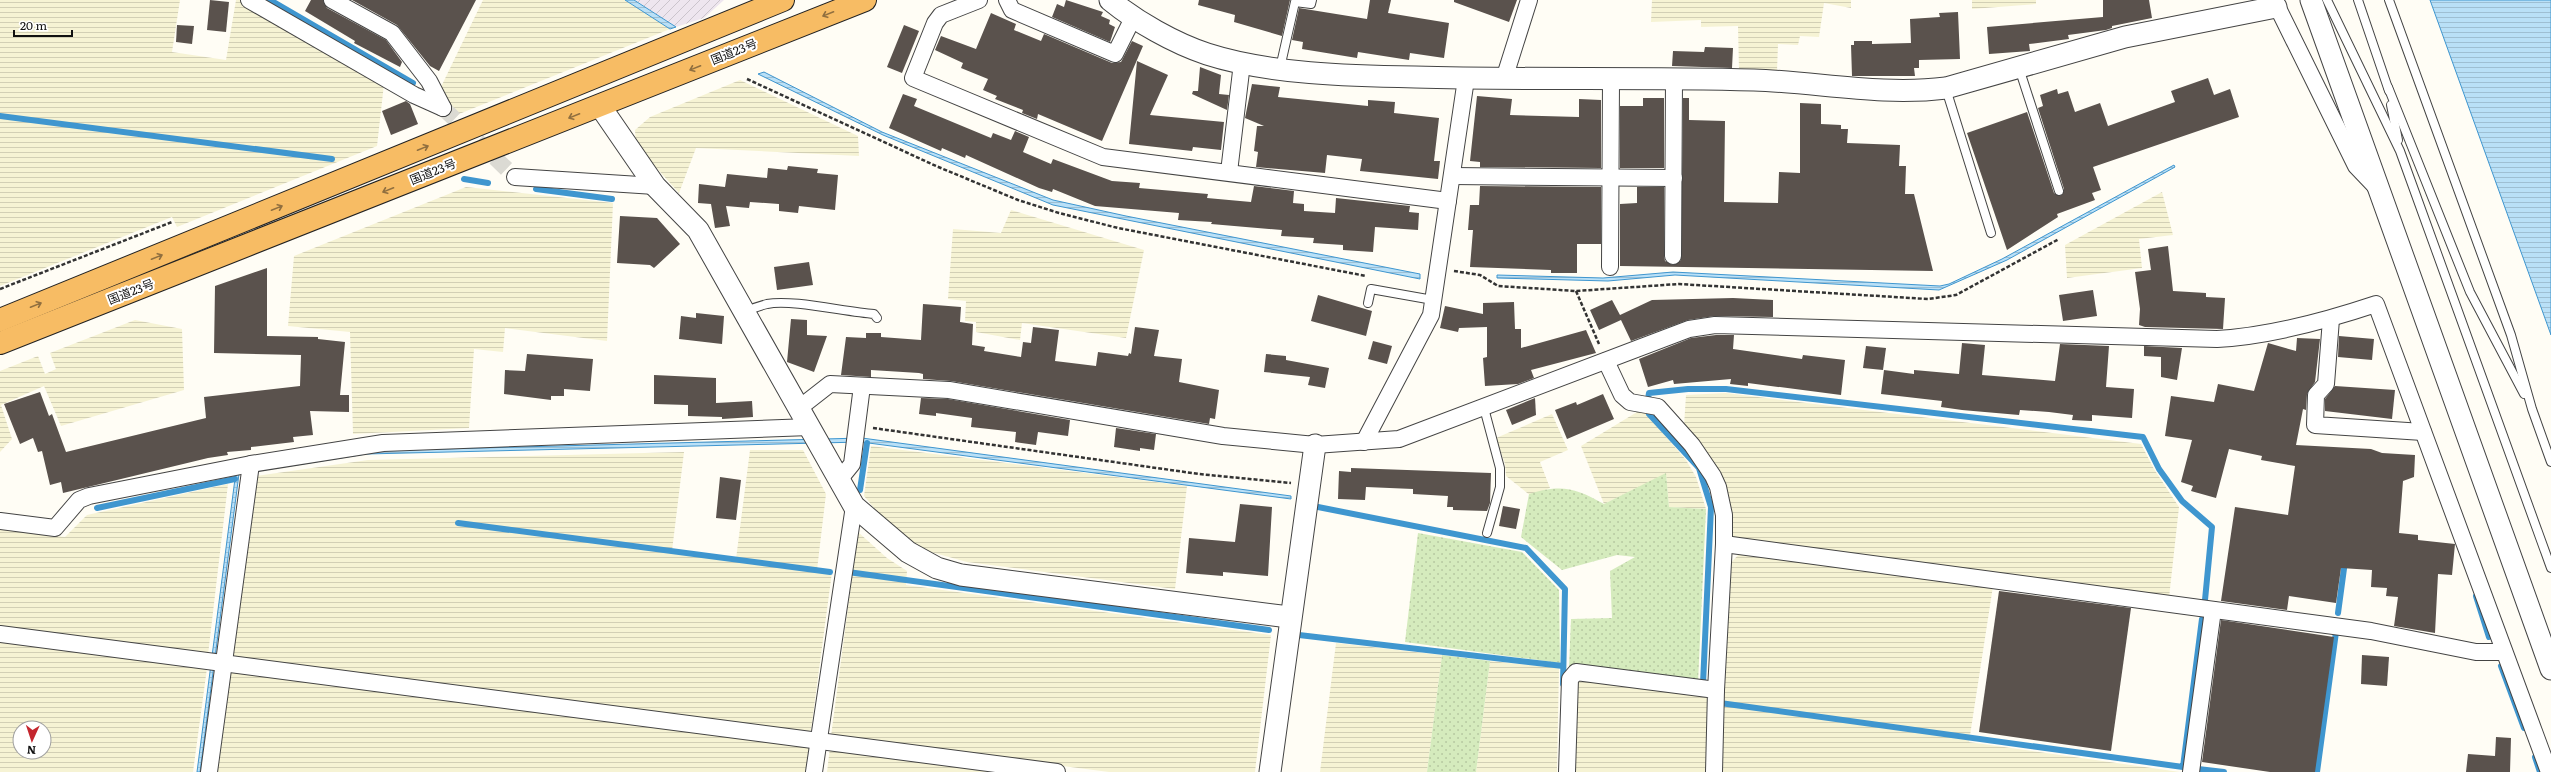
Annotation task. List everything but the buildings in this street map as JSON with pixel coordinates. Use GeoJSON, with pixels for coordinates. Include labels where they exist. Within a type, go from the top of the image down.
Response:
{"type":"FeatureCollection","features":[{"type":"Feature","properties":{"kind":"highway","name":"国道23号"},"geometry":{"type":"LineString","coordinates":[[0,320],[783,0]]}},
{"type":"Feature","properties":{"kind":"highway","name":"国道23号"},"geometry":{"type":"LineString","coordinates":[[0,343],[865,0]]}},
{"type":"Feature","properties":{"kind":"street"},"geometry":{"type":"LineString","coordinates":[[249,0],[414,95],[443,108],[429,81],[392,33],[332,0]]}},
{"type":"Feature","properties":{"kind":"street"},"geometry":{"type":"LineString","coordinates":[[980,0],[941,15],[935,23],[913,78],[1103,157],[1448,201]]}},
{"type":"Feature","properties":{"kind":"street"},"geometry":{"type":"LineString","coordinates":[[1006,0],[1012,10],[1115,54],[1134,16]]}},
{"type":"Feature","properties":{"kind":"street"},"geometry":{"type":"LineString","coordinates":[[1110,0],[1168,37],[1206,54],[1242,63],[1280,68],[1369,76],[1466,79],[1755,80],[1882,91],[1917,92],[1946,88],[2125,37],[2275,4],[2356,166],[2378,189]]}},
{"type":"Feature","properties":{"kind":"street"},"geometry":{"type":"LineString","coordinates":[[1504,79],[1529,0]]}},
{"type":"Feature","properties":{"kind":"street"},"geometry":{"type":"LineString","coordinates":[[2311,0],[2551,669]]}},
{"type":"Feature","properties":{"kind":"street"},"geometry":{"type":"LineString","coordinates":[[1229,172],[1242,63]]}},
{"type":"Feature","properties":{"kind":"street"},"geometry":{"type":"LineString","coordinates":[[1364,442],[1431,315],[1466,79]]}},
{"type":"Feature","properties":{"kind":"street"},"geometry":{"type":"LineString","coordinates":[[1610,268],[1611,80]]}},
{"type":"Feature","properties":{"kind":"street"},"geometry":{"type":"LineString","coordinates":[[1673,256],[1674,80]]}},
{"type":"Feature","properties":{"kind":"street"},"geometry":{"type":"LineString","coordinates":[[600,106],[655,186],[698,230],[854,506],[908,552],[937,568],[961,575],[1289,617]]}},
{"type":"Feature","properties":{"kind":"street"},"geometry":{"type":"LineString","coordinates":[[1452,176],[1674,178]]}},
{"type":"Feature","properties":{"kind":"street"},"geometry":{"type":"LineString","coordinates":[[515,177],[655,186]]}},
{"type":"Feature","properties":{"kind":"street"},"geometry":{"type":"LineString","coordinates":[[798,409],[830,384],[949,390],[1223,436],[1315,445],[1364,442],[1399,439],[1689,329],[1715,325],[2217,339],[2240,338],[2331,319],[2376,304],[2549,772]]}},
{"type":"Feature","properties":{"kind":"street"},"geometry":{"type":"LineString","coordinates":[[2331,319],[2326,384],[2316,395],[2315,426],[2423,432]]}},
{"type":"Feature","properties":{"kind":"street"},"geometry":{"type":"LineString","coordinates":[[1606,361],[1622,395],[1630,402],[1658,407],[1692,445],[1714,476],[1722,501],[1724,544],[1716,690],[1714,772]]}},
{"type":"Feature","properties":{"kind":"street"},"geometry":{"type":"LineString","coordinates":[[839,480],[852,464],[862,386]]}},
{"type":"Feature","properties":{"kind":"street"},"geometry":{"type":"LineString","coordinates":[[0,520],[55,528],[79,500],[89,496],[250,469],[383,443],[815,436]]}},
{"type":"Feature","properties":{"kind":"street"},"geometry":{"type":"LineString","coordinates":[[1270,772],[1289,617],[1315,445]]}},
{"type":"Feature","properties":{"kind":"street"},"geometry":{"type":"LineString","coordinates":[[209,772],[217,662],[250,469]]}},
{"type":"Feature","properties":{"kind":"street"},"geometry":{"type":"LineString","coordinates":[[814,772],[854,506]]}},
{"type":"Feature","properties":{"kind":"street"},"geometry":{"type":"LineString","coordinates":[[1724,544],[2371,631],[2476,652],[2504,652]]}},
{"type":"Feature","properties":{"kind":"street"},"geometry":{"type":"LineString","coordinates":[[2191,772],[2212,610]]}},
{"type":"Feature","properties":{"kind":"street"},"geometry":{"type":"LineString","coordinates":[[0,634],[1058,772]]}},
{"type":"Feature","properties":{"kind":"street"},"geometry":{"type":"LineString","coordinates":[[1567,772],[1570,680],[1576,672],[1716,690]]}},
{"type":"Feature","properties":{"kind":"lane"},"geometry":{"type":"LineString","coordinates":[[1280,68],[1295,2],[1311,4],[1312,0]]}},
{"type":"Feature","properties":{"kind":"lane"},"geometry":{"type":"LineString","coordinates":[[2327,0],[2400,151],[2551,568]]}},
{"type":"Feature","properties":{"kind":"lane"},"geometry":{"type":"LineString","coordinates":[[2358,0],[2388,87],[2470,292],[2532,409]]}},
{"type":"Feature","properties":{"kind":"lane"},"geometry":{"type":"LineString","coordinates":[[2389,0],[2511,335],[2532,409],[2551,462]]}},
{"type":"Feature","properties":{"kind":"lane"},"geometry":{"type":"LineString","coordinates":[[2019,67],[2059,191]]}},
{"type":"Feature","properties":{"kind":"lane"},"geometry":{"type":"LineString","coordinates":[[2388,87],[2400,151]]}},
{"type":"Feature","properties":{"kind":"lane"},"geometry":{"type":"LineString","coordinates":[[1946,88],[1991,233]]}},
{"type":"Feature","properties":{"kind":"lane"},"geometry":{"type":"LineString","coordinates":[[1368,303],[1372,289],[1433,300]]}},
{"type":"Feature","properties":{"kind":"lane"},"geometry":{"type":"LineString","coordinates":[[744,312],[768,304],[796,304],[845,312],[874,314],[877,318]]}},
{"type":"Feature","properties":{"kind":"lane"},"geometry":{"type":"LineString","coordinates":[[1484,408],[1500,468],[1500,487],[1487,533]]}},
{"type":"Feature","properties":{"kind":"path"},"geometry":{"type":"LineString","coordinates":[[747,79],[936,166],[1018,200],[1118,228],[1373,278]]}},
{"type":"Feature","properties":{"kind":"path"},"geometry":{"type":"LineString","coordinates":[[0,290],[172,222]]}},
{"type":"Feature","properties":{"kind":"path"},"geometry":{"type":"LineString","coordinates":[[1438,268],[1480,275],[1498,286],[1576,291],[1679,284],[1928,300],[1956,295],[2059,239]]}},
{"type":"Feature","properties":{"kind":"path"},"geometry":{"type":"LineString","coordinates":[[1576,291],[1606,361]]}},
{"type":"Feature","properties":{"kind":"path"},"geometry":{"type":"LineString","coordinates":[[856,434],[1199,474],[1309,485]]}},
{"type":"Feature","properties":{"kind":"shaded area"},"geometry":{"type":"Polygon","coordinates":[[[0,0],[180,0],[172,52],[226,60],[236,0],[240,0],[384,84],[377,146],[177,227],[172,217],[0,286],[0,0]]]}},
{"type":"Feature","properties":{"kind":"shaded area"},"geometry":{"type":"Polygon","coordinates":[[[483,0],[625,0],[670,29],[459,114],[439,91],[483,0]]]}},
{"type":"Feature","properties":{"kind":"shaded area"},"geometry":{"type":"Polygon","coordinates":[[[635,0],[724,0],[704,18],[676,27],[635,0]]]}},
{"type":"Feature","properties":{"kind":"shaded area"},"geometry":{"type":"Polygon","coordinates":[[[1652,0],[1851,0],[1851,8],[1824,3],[1819,37],[1800,36],[1798,45],[1778,44],[1777,71],[1739,70],[1738,26],[1701,27],[1701,20],[1651,22],[1652,0]]]}},
{"type":"Feature","properties":{"kind":"shaded area"},"geometry":{"type":"Polygon","coordinates":[[[1972,0],[2036,0],[2036,4],[1972,9],[1972,0]]]}},
{"type":"Feature","properties":{"kind":"shaded area"},"geometry":{"type":"Polygon","coordinates":[[[740,80],[858,136],[859,156],[696,148],[679,193],[636,145],[635,130],[650,117],[740,80]]]}},
{"type":"Feature","properties":{"kind":"shaded area"},"geometry":{"type":"Polygon","coordinates":[[[466,187],[613,203],[607,341],[505,328],[503,352],[474,349],[469,428],[353,434],[350,332],[288,326],[294,256],[466,187]]]}},
{"type":"Feature","properties":{"kind":"shaded area"},"geometry":{"type":"Polygon","coordinates":[[[2162,192],[2173,235],[2139,239],[2142,268],[2067,278],[2065,245],[2162,192]]]}},
{"type":"Feature","properties":{"kind":"shaded area"},"geometry":{"type":"Polygon","coordinates":[[[1011,210],[1144,250],[1126,338],[1022,323],[1020,340],[976,332],[976,322],[965,321],[966,301],[948,299],[953,229],[1001,233],[1011,210]]]}},
{"type":"Feature","properties":{"kind":"shaded area"},"geometry":{"type":"Polygon","coordinates":[[[135,320],[182,329],[184,390],[61,426],[44,386],[1,405],[12,439],[0,452],[0,371],[38,356],[45,374],[56,369],[50,353],[135,320]]]}},
{"type":"Feature","properties":{"kind":"shaded area"},"geometry":{"type":"Polygon","coordinates":[[[1726,393],[2141,444],[2154,469],[2179,507],[2169,598],[1735,541],[1728,534],[1729,517],[1684,426],[1686,395],[1726,393]]]}},
{"type":"Feature","properties":{"kind":"shaded area"},"geometry":{"type":"Polygon","coordinates":[[[1642,409],[1686,460],[1696,477],[1706,509],[1669,507],[1666,474],[1604,504],[1581,446],[1642,409]]]}},
{"type":"Feature","properties":{"kind":"shaded area"},"geometry":{"type":"Polygon","coordinates":[[[1552,414],[1568,450],[1540,462],[1550,488],[1531,496],[1506,476],[1505,464],[1496,438],[1552,414]]]}},
{"type":"Feature","properties":{"kind":"shaded area"},"geometry":{"type":"Polygon","coordinates":[[[871,446],[1187,486],[1175,589],[967,562],[920,549],[881,516],[864,496],[871,446]]]}},
{"type":"Feature","properties":{"kind":"shaded area"},"geometry":{"type":"Polygon","coordinates":[[[750,450],[803,450],[826,494],[817,570],[832,572],[811,730],[807,732],[237,659],[232,654],[256,476],[368,460],[684,452],[672,551],[736,559],[750,450]]]}},
{"type":"Feature","properties":{"kind":"shaded area"},"geometry":{"type":"Polygon","coordinates":[[[228,484],[208,655],[0,628],[0,528],[65,537],[87,515],[228,484]]]}},
{"type":"Feature","properties":{"kind":"shaded area"},"geometry":{"type":"Polygon","coordinates":[[[858,532],[887,558],[907,571],[906,585],[1271,635],[1255,772],[1109,772],[831,736],[858,532]]]}},
{"type":"Feature","properties":{"kind":"shaded area"},"geometry":{"type":"Polygon","coordinates":[[[1740,553],[1993,586],[1969,742],[2180,772],[1720,772],[1726,568],[1740,553]]]}},
{"type":"Feature","properties":{"kind":"shaded area"},"geometry":{"type":"Polygon","coordinates":[[[0,639],[207,668],[193,772],[0,772],[0,639]]]}},
{"type":"Feature","properties":{"kind":"shaded area"},"geometry":{"type":"Polygon","coordinates":[[[1336,643],[1442,655],[1427,772],[1320,772],[1336,643]]]}},
{"type":"Feature","properties":{"kind":"shaded area"},"geometry":{"type":"Polygon","coordinates":[[[1490,661],[1559,668],[1557,772],[1476,772],[1490,661]]]}},
{"type":"Feature","properties":{"kind":"shaded area"},"geometry":{"type":"Polygon","coordinates":[[[233,670],[806,744],[810,750],[807,772],[217,772],[229,673],[233,670]]]}},
{"type":"Feature","properties":{"kind":"shaded area"},"geometry":{"type":"Polygon","coordinates":[[[1579,680],[1705,695],[1710,702],[1708,772],[1572,772],[1574,685],[1579,680]]]}},
{"type":"Feature","properties":{"kind":"shaded area"},"geometry":{"type":"Polygon","coordinates":[[[830,747],[1022,772],[827,772],[830,747]]]}},
{"type":"Feature","properties":{"kind":"green space"},"geometry":{"type":"Polygon","coordinates":[[[1666,473],[1669,507],[1706,509],[1698,683],[1569,668],[1571,619],[1612,618],[1610,571],[1635,557],[1617,555],[1562,570],[1521,537],[1529,494],[1551,489],[1568,489],[1585,494],[1604,504],[1666,473]]]}},
{"type":"Feature","properties":{"kind":"green space"},"geometry":{"type":"Polygon","coordinates":[[[1418,533],[1522,552],[1559,590],[1560,663],[1405,642],[1418,533]]]}},
{"type":"Feature","properties":{"kind":"green space"},"geometry":{"type":"Polygon","coordinates":[[[1442,655],[1490,661],[1476,772],[1427,772],[1442,655]]]}},
{"type":"Feature","properties":{"kind":"water"},"geometry":{"type":"Polygon","coordinates":[[[625,0],[634,0],[676,27],[670,29],[625,0]]]}},
{"type":"Feature","properties":{"kind":"water"},"geometry":{"type":"Polygon","coordinates":[[[2430,0],[2551,0],[2551,335],[2430,0]]]}},
{"type":"Feature","properties":{"kind":"water"},"geometry":{"type":"Polygon","coordinates":[[[764,72],[882,132],[1053,200],[1126,216],[1420,274],[1420,279],[1053,205],[883,135],[758,74],[764,72]]]}},
{"type":"Feature","properties":{"kind":"water"},"geometry":{"type":"Polygon","coordinates":[[[2174,165],[2175,167],[2007,260],[1939,290],[1675,275],[1608,281],[1497,278],[1497,275],[1603,278],[1673,272],[1940,286],[1949,284],[2002,259],[2174,165]]]}},
{"type":"Feature","properties":{"kind":"water"},"geometry":{"type":"Polygon","coordinates":[[[862,438],[1291,496],[1291,499],[861,442],[366,454],[239,474],[200,772],[197,772],[236,471],[366,451],[862,438]]]}},
{"type":"Feature","properties":{"kind":"waterway"},"geometry":{"type":"LineString","coordinates":[[270,0],[413,83]]}},
{"type":"Feature","properties":{"kind":"waterway"},"geometry":{"type":"LineString","coordinates":[[0,116],[332,159]]}},
{"type":"Feature","properties":{"kind":"waterway"},"geometry":{"type":"LineString","coordinates":[[464,179],[488,183]]}},
{"type":"Feature","properties":{"kind":"waterway"},"geometry":{"type":"LineString","coordinates":[[536,189],[612,199]]}},
{"type":"Feature","properties":{"kind":"waterway"},"geometry":{"type":"LineString","coordinates":[[1648,399],[1649,393],[1688,389],[1726,389],[2143,437],[2159,469],[2182,501],[2212,527],[2205,600]]}},
{"type":"Feature","properties":{"kind":"waterway"},"geometry":{"type":"LineString","coordinates":[[1649,414],[1699,468],[1711,507],[1703,684]]}},
{"type":"Feature","properties":{"kind":"waterway"},"geometry":{"type":"LineString","coordinates":[[860,490],[867,443]]}},
{"type":"Feature","properties":{"kind":"waterway"},"geometry":{"type":"LineString","coordinates":[[97,508],[235,479]]}},
{"type":"Feature","properties":{"kind":"waterway"},"geometry":{"type":"LineString","coordinates":[[1318,507],[1526,548],[1565,589],[1563,684]]}},
{"type":"Feature","properties":{"kind":"waterway"},"geometry":{"type":"LineString","coordinates":[[458,523],[830,572]]}},
{"type":"Feature","properties":{"kind":"waterway"},"geometry":{"type":"LineString","coordinates":[[2338,613],[2345,561]]}},
{"type":"Feature","properties":{"kind":"waterway"},"geometry":{"type":"LineString","coordinates":[[848,572],[1269,630]]}},
{"type":"Feature","properties":{"kind":"waterway"},"geometry":{"type":"LineString","coordinates":[[2476,596],[2489,637]]}},
{"type":"Feature","properties":{"kind":"waterway"},"geometry":{"type":"LineString","coordinates":[[1720,703],[2183,767],[2202,619]]}},
{"type":"Feature","properties":{"kind":"waterway"},"geometry":{"type":"LineString","coordinates":[[2317,772],[2336,632]]}},
{"type":"Feature","properties":{"kind":"waterway"},"geometry":{"type":"LineString","coordinates":[[1299,635],[1563,666]]}},
{"type":"Feature","properties":{"kind":"waterway"},"geometry":{"type":"LineString","coordinates":[[2501,666],[2524,728]]}},
{"type":"Feature","properties":{"kind":"waterway"},"geometry":{"type":"LineString","coordinates":[[2535,757],[2540,772]]}},
{"type":"Feature","properties":{"kind":"waterway"},"geometry":{"type":"LineString","coordinates":[[2198,769],[2224,772]]}},
{"type":"Feature","properties":{"kind":"tunnel"},"geometry":{"type":"LineString","coordinates":[[443,108],[515,177]]}}]}
